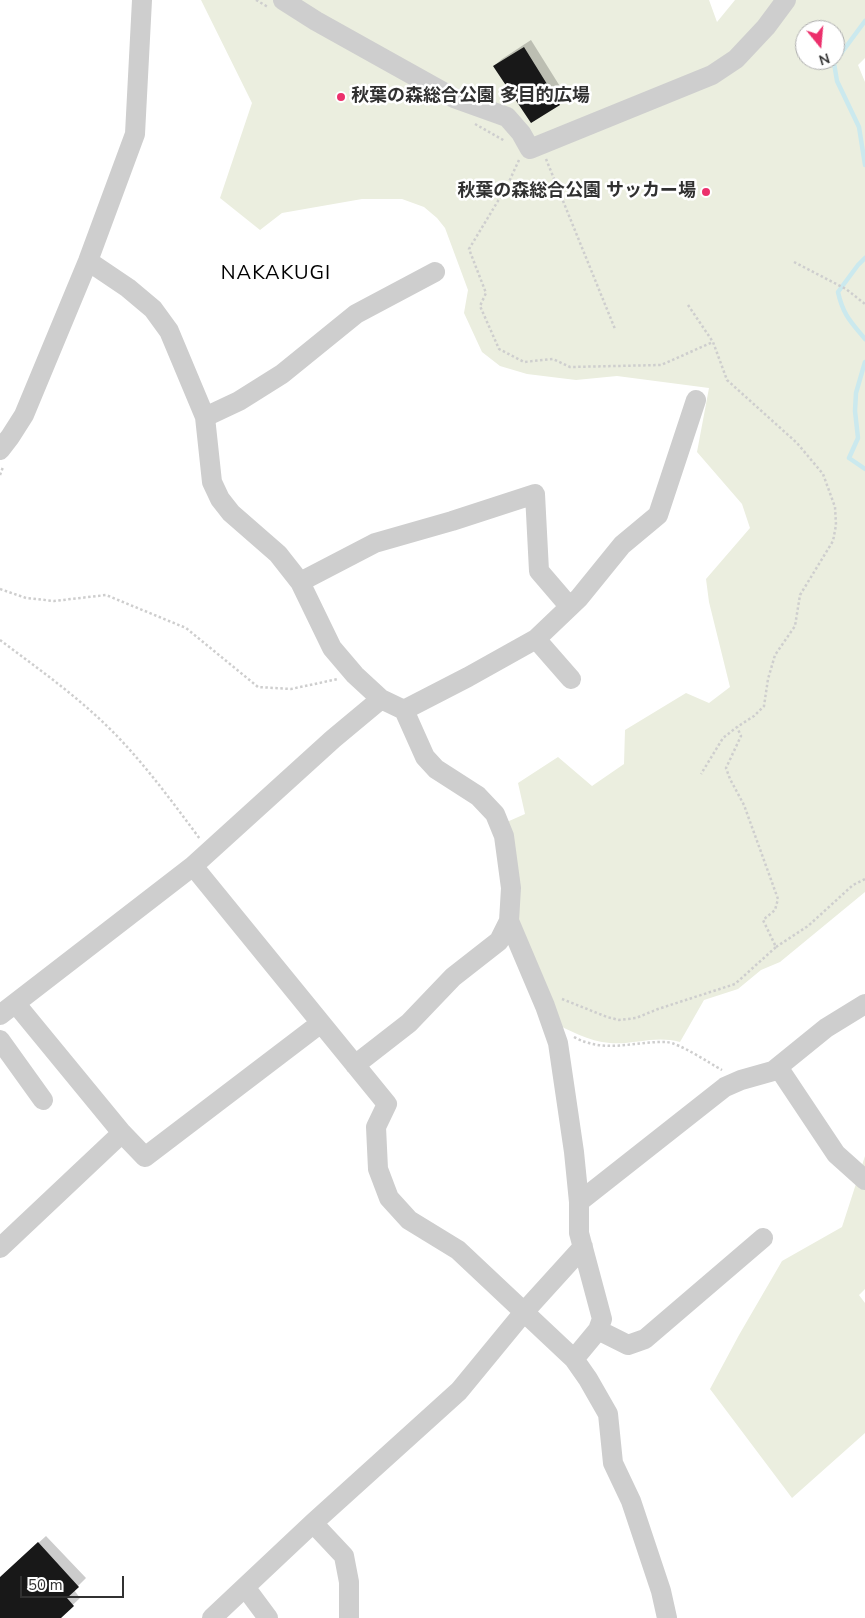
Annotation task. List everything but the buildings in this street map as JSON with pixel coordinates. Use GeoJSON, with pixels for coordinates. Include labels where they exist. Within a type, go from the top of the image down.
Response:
{"type":"FeatureCollection","features":[{"type":"Feature","properties":{"kind":"street"},"geometry":{"type":"LineString","coordinates":[[0,450],[24,415],[88,261],[135,134],[142,0]]}},
{"type":"Feature","properties":{"kind":"street"},"geometry":{"type":"LineString","coordinates":[[283,0],[316,21],[454,98],[507,118],[520,133],[530,149],[712,75],[736,59],[766,26],[786,0]]}},
{"type":"Feature","properties":{"kind":"street"},"geometry":{"type":"LineString","coordinates":[[88,261],[128,288],[153,309],[169,331],[205,417],[212,482],[220,499],[231,513],[278,554],[300,582],[332,648],[355,675],[381,699],[404,710],[425,757],[436,768],[478,796],[496,814],[504,836],[511,888],[510,921],[558,1043],[574,1152],[580,1233],[602,1319],[598,1330],[574,1359]]}},
{"type":"Feature","properties":{"kind":"street"},"geometry":{"type":"LineString","coordinates":[[205,417],[239,401],[282,374],[356,314],[435,272]]}},
{"type":"Feature","properties":{"kind":"street"},"geometry":{"type":"LineString","coordinates":[[404,710],[536,639],[579,598],[622,545],[658,515],[696,400]]}},
{"type":"Feature","properties":{"kind":"street"},"geometry":{"type":"LineString","coordinates":[[300,582],[375,544],[535,494],[539,571],[569,606]]}},
{"type":"Feature","properties":{"kind":"street"},"geometry":{"type":"LineString","coordinates":[[536,639],[571,679]]}},
{"type":"Feature","properties":{"kind":"street"},"geometry":{"type":"LineString","coordinates":[[321,1023],[145,1157],[8,1010],[210,852],[333,739],[381,699]]}},
{"type":"Feature","properties":{"kind":"street"},"geometry":{"type":"LineString","coordinates":[[193,866],[387,1104],[376,1127],[378,1168],[389,1198],[409,1220],[458,1250],[574,1359],[588,1379],[608,1414],[614,1463],[634,1510],[661,1591],[667,1618]]}},
{"type":"Feature","properties":{"kind":"street"},"geometry":{"type":"LineString","coordinates":[[355,1065],[409,1023],[453,977],[499,942],[510,921]]}},
{"type":"Feature","properties":{"kind":"street"},"geometry":{"type":"LineString","coordinates":[[579,1202],[725,1087],[741,1080],[773,1071],[826,1028],[865,1004]]}},
{"type":"Feature","properties":{"kind":"street"},"geometry":{"type":"LineString","coordinates":[[0,1040],[44,1100]]}},
{"type":"Feature","properties":{"kind":"street"},"geometry":{"type":"LineString","coordinates":[[778,1066],[836,1154],[865,1180]]}},
{"type":"Feature","properties":{"kind":"street"},"geometry":{"type":"LineString","coordinates":[[0,1248],[122,1133]]}},
{"type":"Feature","properties":{"kind":"street"},"geometry":{"type":"LineString","coordinates":[[598,1330],[628,1345],[645,1339],[763,1238]]}},
{"type":"Feature","properties":{"kind":"street"},"geometry":{"type":"LineString","coordinates":[[212,1618],[459,1390],[524,1312],[583,1247]]}},
{"type":"Feature","properties":{"kind":"street"},"geometry":{"type":"LineString","coordinates":[[313,1523],[344,1556],[349,1582],[349,1618]]}},
{"type":"Feature","properties":{"kind":"street"},"geometry":{"type":"LineString","coordinates":[[245,1587],[268,1618]]}},
{"type":"Feature","properties":{"kind":"path"},"geometry":{"type":"LineString","coordinates":[[521,155],[507,186],[469,249],[486,294],[480,306],[499,349],[524,362],[553,359],[570,367],[661,365],[713,342]]}},
{"type":"Feature","properties":{"kind":"path"},"geometry":{"type":"LineString","coordinates":[[545,156],[615,329]]}},
{"type":"Feature","properties":{"kind":"path"},"geometry":{"type":"LineString","coordinates":[[794,262],[846,289],[865,304]]}},
{"type":"Feature","properties":{"kind":"path"},"geometry":{"type":"LineString","coordinates":[[688,305],[713,342],[726,380],[797,443],[823,474],[835,507],[836,525],[833,541],[800,594],[795,626],[775,655],[768,679],[764,706],[754,716],[723,738],[701,774]]}},
{"type":"Feature","properties":{"kind":"path"},"geometry":{"type":"LineString","coordinates":[[0,589],[26,598],[54,601],[106,595],[186,628],[258,687],[291,689],[355,675]]}},
{"type":"Feature","properties":{"kind":"path"},"geometry":{"type":"LineString","coordinates":[[0,640],[73,696],[114,733],[149,771],[210,852]]}},
{"type":"Feature","properties":{"kind":"path"},"geometry":{"type":"LineString","coordinates":[[737,727],[741,736],[726,768],[744,805],[778,899],[775,910],[763,920],[776,947]]}},
{"type":"Feature","properties":{"kind":"path"},"geometry":{"type":"LineString","coordinates":[[562,999],[606,1017],[619,1020],[636,1018],[658,1008],[735,984],[776,947],[808,926],[853,885],[865,879]]}},
{"type":"Feature","properties":{"kind":"path"},"geometry":{"type":"LineString","coordinates":[[573,1036],[580,1040],[612,1047],[668,1042],[678,1045],[741,1080]]}},
{"type":"Feature","properties":{"kind":"shaded area"},"geometry":{"type":"Polygon","coordinates":[[[201,0],[709,0],[717,22],[735,0],[865,0],[865,58],[858,65],[865,82],[865,892],[780,962],[761,970],[738,989],[704,1000],[680,1042],[662,1039],[619,1043],[602,1042],[579,1035],[551,1021],[514,933],[500,825],[525,814],[518,783],[558,757],[592,786],[624,764],[625,730],[686,693],[709,703],[730,687],[709,602],[706,579],[750,528],[742,504],[697,452],[709,388],[617,376],[576,380],[527,374],[500,366],[482,352],[464,313],[468,290],[445,228],[424,207],[402,199],[362,199],[282,213],[260,230],[220,198],[252,103],[201,0]]]}},
{"type":"Feature","properties":{"kind":"shaded area"},"geometry":{"type":"Polygon","coordinates":[[[865,1156],[865,1289],[859,1295],[865,1303],[865,1433],[792,1498],[710,1389],[782,1261],[842,1227],[865,1156]]]}},
{"type":"Feature","properties":{"kind":"waterway"},"geometry":{"type":"LineString","coordinates":[[865,21],[834,63],[837,81],[859,127],[865,165]]}},
{"type":"Feature","properties":{"kind":"waterway"},"geometry":{"type":"LineString","coordinates":[[865,258],[838,292],[845,312],[865,339]]}},
{"type":"Feature","properties":{"kind":"waterway"},"geometry":{"type":"LineString","coordinates":[[865,362],[856,393],[855,411],[858,438],[849,458],[865,469]]}},
{"type":"Feature","properties":{"kind":"place","name":"秋葉の森総合公園 多目的広場"},"geometry":{"type":"Point","coordinates":[341,97]}},
{"type":"Feature","properties":{"kind":"place","name":"秋葉の森総合公園 サッカー場"},"geometry":{"type":"Point","coordinates":[706,192]}},
{"type":"Feature","properties":{"kind":"district","name":"NAKAKUGI"},"geometry":{"type":"Point","coordinates":[276,274]}}]}
